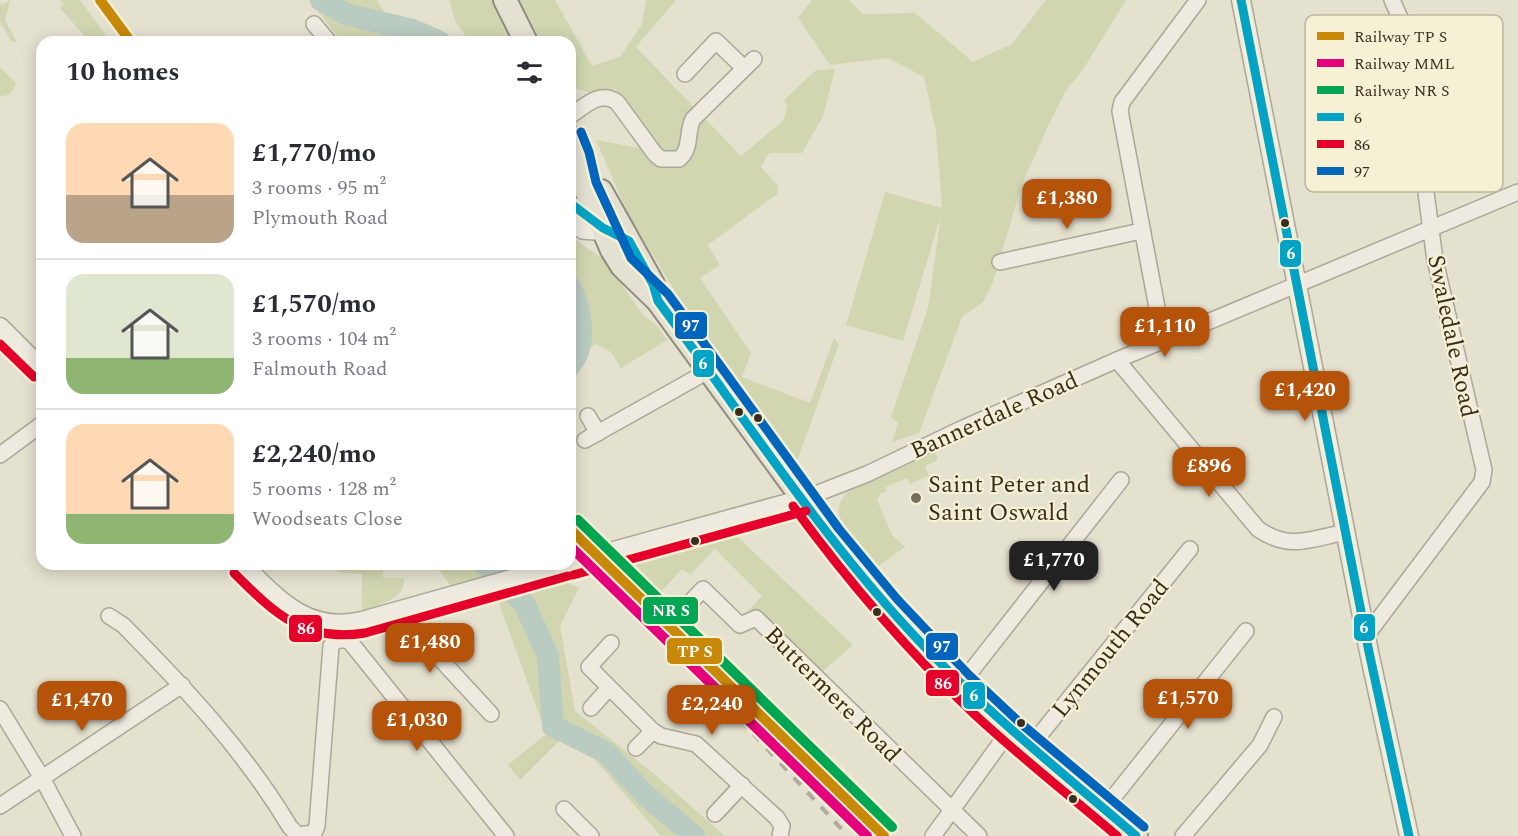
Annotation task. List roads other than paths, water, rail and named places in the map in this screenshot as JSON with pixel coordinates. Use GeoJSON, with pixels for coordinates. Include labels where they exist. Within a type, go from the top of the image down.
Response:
{"type":"FeatureCollection","features":[{"type":"Feature","properties":{"kind":"main road"},"geometry":{"type":"LineString","coordinates":[[505,0],[523,36]]}},
{"type":"Feature","properties":{"kind":"main road"},"geometry":{"type":"LineString","coordinates":[[576,150],[606,210],[622,266],[656,293]]}},
{"type":"Feature","properties":{"kind":"main road"},"geometry":{"type":"LineString","coordinates":[[576,154],[584,186],[606,210],[629,242],[656,293],[803,499],[888,607],[961,684],[1010,730],[1136,836]]}},
{"type":"Feature","properties":{"kind":"main road"},"geometry":{"type":"LineString","coordinates":[[606,210],[616,200],[651,264],[656,293]]}},
{"type":"Feature","properties":{"kind":"street"},"geometry":{"type":"LineString","coordinates":[[1161,329],[1141,231],[1120,106],[1198,0]]}},
{"type":"Feature","properties":{"kind":"street"},"geometry":{"type":"LineString","coordinates":[[1241,0],[1366,636],[1409,836]]}},
{"type":"Feature","properties":{"kind":"street","name":"Swaledale Road"},"geometry":{"type":"LineString","coordinates":[[1392,0],[1399,15]]}},
{"type":"Feature","properties":{"kind":"street"},"geometry":{"type":"LineString","coordinates":[[314,24],[324,36]]}},
{"type":"Feature","properties":{"kind":"street"},"geometry":{"type":"LineString","coordinates":[[576,112],[599,98],[611,97],[655,154],[661,159],[679,159],[688,148],[689,128],[693,119],[749,64],[716,41],[685,74]]}},
{"type":"Feature","properties":{"kind":"street","name":"Swaledale Road"},"geometry":{"type":"LineString","coordinates":[[1366,636],[1482,482],[1484,470],[1436,260],[1426,192]]}},
{"type":"Feature","properties":{"kind":"street","name":"Bannerdale Road"},"geometry":{"type":"LineString","coordinates":[[803,499],[867,474],[960,429],[1118,360],[1518,192]]}},
{"type":"Feature","properties":{"kind":"street"},"geometry":{"type":"LineString","coordinates":[[576,204],[606,210],[594,232],[582,231],[576,225]]}},
{"type":"Feature","properties":{"kind":"street"},"geometry":{"type":"LineString","coordinates":[[1000,262],[1141,231]]}},
{"type":"Feature","properties":{"kind":"street"},"geometry":{"type":"LineString","coordinates":[[0,327],[36,363]]}},
{"type":"Feature","properties":{"kind":"street"},"geometry":{"type":"LineString","coordinates":[[1118,360],[1258,529],[1273,539],[1286,543],[1346,532]]}},
{"type":"Feature","properties":{"kind":"street"},"geometry":{"type":"LineString","coordinates":[[588,416],[591,437],[710,370]]}},
{"type":"Feature","properties":{"kind":"street"},"geometry":{"type":"LineString","coordinates":[[0,455],[36,428]]}},
{"type":"Feature","properties":{"kind":"street"},"geometry":{"type":"LineString","coordinates":[[961,684],[1121,480]]}},
{"type":"Feature","properties":{"kind":"street"},"geometry":{"type":"LineString","coordinates":[[576,560],[803,499]]}},
{"type":"Feature","properties":{"kind":"street","name":"Lynmouth Road"},"geometry":{"type":"LineString","coordinates":[[1030,747],[1190,549]]}},
{"type":"Feature","properties":{"kind":"street"},"geometry":{"type":"LineString","coordinates":[[248,570],[279,600],[322,622],[347,624],[544,570]]}},
{"type":"Feature","properties":{"kind":"street","name":"Buttermere Road"},"geometry":{"type":"LineString","coordinates":[[686,607],[703,588],[740,625],[756,618],[979,836]]}},
{"type":"Feature","properties":{"kind":"street"},"geometry":{"type":"LineString","coordinates":[[416,606],[430,649],[491,714]]}},
{"type":"Feature","properties":{"kind":"street"},"geometry":{"type":"LineString","coordinates":[[109,616],[123,625],[182,685],[241,753],[298,835],[306,836],[314,833],[317,826],[328,673],[333,642],[344,640],[351,643],[507,836]]}},
{"type":"Feature","properties":{"kind":"street"},"geometry":{"type":"LineString","coordinates":[[1104,809],[1246,632]]}},
{"type":"Feature","properties":{"kind":"street"},"geometry":{"type":"LineString","coordinates":[[611,643],[589,667],[653,731],[665,737],[696,744],[742,784],[777,818],[782,826],[780,836]]}},
{"type":"Feature","properties":{"kind":"street"},"geometry":{"type":"LineString","coordinates":[[0,806],[182,685]]}},
{"type":"Feature","properties":{"kind":"street"},"geometry":{"type":"LineString","coordinates":[[591,708],[609,688]]}},
{"type":"Feature","properties":{"kind":"street"},"geometry":{"type":"LineString","coordinates":[[0,709],[42,778],[73,836]]}},
{"type":"Feature","properties":{"kind":"street"},"geometry":{"type":"LineString","coordinates":[[1183,836],[1260,745],[1274,717]]}},
{"type":"Feature","properties":{"kind":"street"},"geometry":{"type":"LineString","coordinates":[[933,836],[1010,730]]}},
{"type":"Feature","properties":{"kind":"street"},"geometry":{"type":"LineString","coordinates":[[636,748],[653,731]]}},
{"type":"Feature","properties":{"kind":"street"},"geometry":{"type":"LineString","coordinates":[[714,814],[742,784]]}},
{"type":"Feature","properties":{"kind":"street"},"geometry":{"type":"LineString","coordinates":[[563,810],[591,836]]}},
{"type":"Feature","properties":{"kind":"waterway"},"geometry":{"type":"LineString","coordinates":[[321,0],[345,14],[413,30],[426,36]]}},
{"type":"Feature","properties":{"kind":"waterway"},"geometry":{"type":"LineString","coordinates":[[576,303],[581,327],[576,357]]}},
{"type":"Feature","properties":{"kind":"waterway"},"geometry":{"type":"LineString","coordinates":[[491,570],[525,605],[548,656],[553,726],[607,753],[644,794],[694,836]]}},
{"type":"Feature","properties":{"kind":"railway"},"geometry":{"type":"LineString","coordinates":[[617,587],[848,836]]}},
{"type":"Feature","properties":{"kind":"rail line","name":"MML"},"geometry":{"type":"LineString","coordinates":[[576,552],[867,836]]}},
{"type":"Feature","properties":{"kind":"place","name":"Saint Peter and Saint Oswald"},"geometry":{"type":"Point","coordinates":[916,498]}}]}
